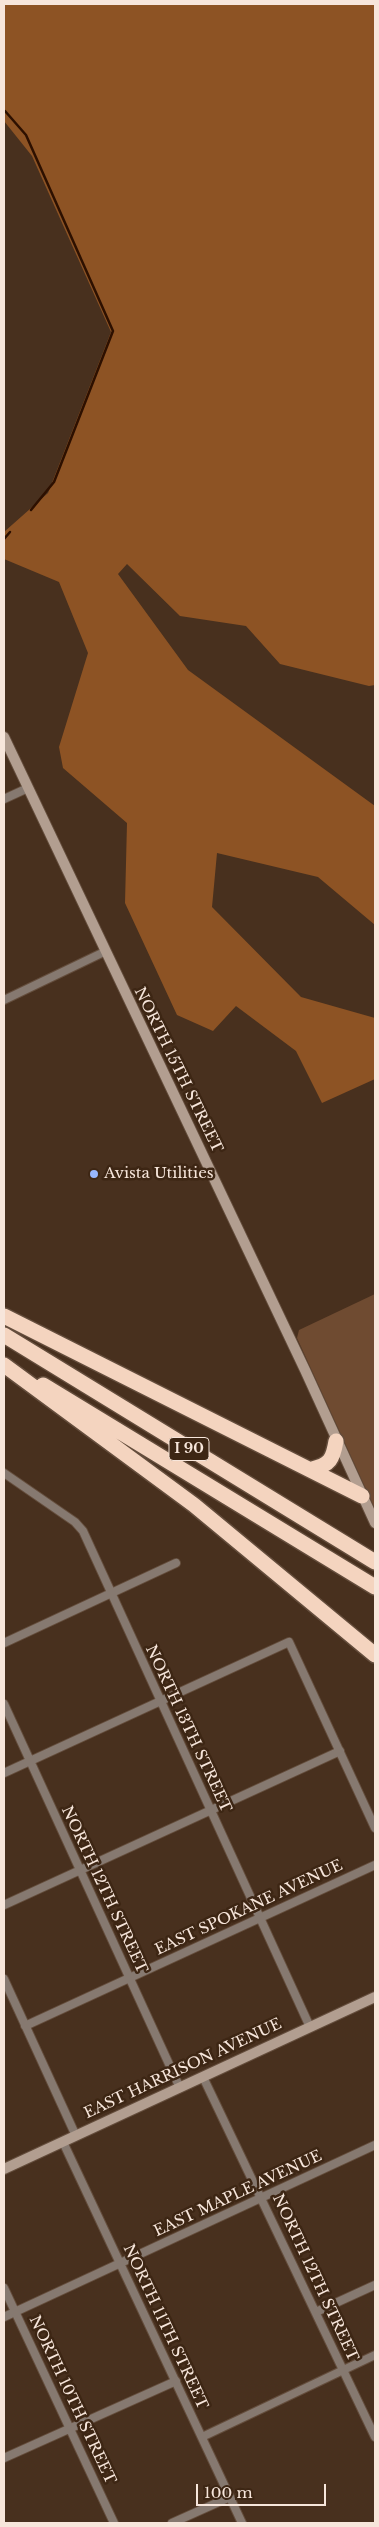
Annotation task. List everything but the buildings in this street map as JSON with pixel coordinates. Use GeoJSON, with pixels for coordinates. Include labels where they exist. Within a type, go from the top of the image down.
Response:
{"type":"FeatureCollection","features":[{"type":"Feature","properties":{"kind":"highway","name":"I 90"},"geometry":{"type":"LineString","coordinates":[[4,1316],[312,1469],[362,1496]]}},
{"type":"Feature","properties":{"kind":"highway","name":"I 90"},"geometry":{"type":"LineString","coordinates":[[4,1336],[375,1562]]}},
{"type":"Feature","properties":{"kind":"highway","name":"I 90"},"geometry":{"type":"LineString","coordinates":[[4,1360],[375,1587]]}},
{"type":"Feature","properties":{"kind":"highway"},"geometry":{"type":"LineString","coordinates":[[4,1365],[194,1505],[375,1655]]}},
{"type":"Feature","properties":{"kind":"highway"},"geometry":{"type":"LineString","coordinates":[[312,1469],[324,1466],[331,1461],[336,1441]]}},
{"type":"Feature","properties":{"kind":"main road","name":"NORTH 15TH STREET"},"geometry":{"type":"LineString","coordinates":[[4,737],[104,952],[305,1370],[375,1524]]}},
{"type":"Feature","properties":{"kind":"main road","name":"EAST HARRISON AVENUE"},"geometry":{"type":"LineString","coordinates":[[4,2169],[375,1997]]}},
{"type":"Feature","properties":{"kind":"street"},"geometry":{"type":"LineString","coordinates":[[4,799],[28,788]]}},
{"type":"Feature","properties":{"kind":"street"},"geometry":{"type":"LineString","coordinates":[[4,1000],[104,952]]}},
{"type":"Feature","properties":{"kind":"street","name":"NORTH 13TH STREET"},"geometry":{"type":"LineString","coordinates":[[4,1473],[75,1522],[83,1531],[310,2027]]}},
{"type":"Feature","properties":{"kind":"street"},"geometry":{"type":"LineString","coordinates":[[4,1643],[176,1562]]}},
{"type":"Feature","properties":{"kind":"street"},"geometry":{"type":"LineString","coordinates":[[4,1774],[289,1642],[375,1828]]}},
{"type":"Feature","properties":{"kind":"street","name":"NORTH 12TH STREET"},"geometry":{"type":"LineString","coordinates":[[4,1704],[180,2088]]}},
{"type":"Feature","properties":{"kind":"street"},"geometry":{"type":"LineString","coordinates":[[4,1906],[340,1751]]}},
{"type":"Feature","properties":{"kind":"street","name":"EAST SPOKANE AVENUE"},"geometry":{"type":"LineString","coordinates":[[26,2026],[375,1865]]}},
{"type":"Feature","properties":{"kind":"street"},"geometry":{"type":"LineString","coordinates":[[4,1979],[76,2136]]}},
{"type":"Feature","properties":{"kind":"street","name":"NORTH 12TH STREET"},"geometry":{"type":"LineString","coordinates":[[203,2077],[263,2198],[375,2437]]}},
{"type":"Feature","properties":{"kind":"street","name":"NORTH 11TH STREET"},"geometry":{"type":"LineString","coordinates":[[63,2142],[242,2523]]}},
{"type":"Feature","properties":{"kind":"street","name":"EAST MAPLE AVENUE"},"geometry":{"type":"LineString","coordinates":[[4,2317],[375,2145]]}},
{"type":"Feature","properties":{"kind":"street"},"geometry":{"type":"LineString","coordinates":[[316,2312],[375,2285]]}},
{"type":"Feature","properties":{"kind":"street","name":"NORTH 10TH STREET"},"geometry":{"type":"LineString","coordinates":[[4,2288],[114,2523]]}},
{"type":"Feature","properties":{"kind":"street"},"geometry":{"type":"LineString","coordinates":[[202,2436],[375,2356]]}},
{"type":"Feature","properties":{"kind":"street"},"geometry":{"type":"LineString","coordinates":[[4,2458],[176,2381]]}},
{"type":"Feature","properties":{"kind":"street"},"geometry":{"type":"LineString","coordinates":[[172,2523],[230,2497]]}},
{"type":"Feature","properties":{"kind":"shaded area"},"geometry":{"type":"Polygon","coordinates":[[[4,4],[375,4],[375,685],[369,686],[280,664],[246,626],[180,616],[127,564],[118,574],[188,670],[375,806],[375,925],[318,877],[217,853],[212,907],[301,997],[375,1018],[375,1079],[322,1103],[296,1051],[236,1006],[213,1031],[177,1015],[125,903],[127,823],[63,768],[59,747],[88,653],[59,582],[4,559],[4,532],[48,493],[111,332],[32,156],[4,121],[4,4]]]}},
{"type":"Feature","properties":{"kind":"shaded area"},"geometry":{"type":"Polygon","coordinates":[[[375,1294],[375,1509],[297,1338],[299,1330],[375,1294]]]}},
{"type":"Feature","properties":{"kind":"waterway"},"geometry":{"type":"LineString","coordinates":[[5,111],[26,135],[113,331],[54,482],[31,510]]}},
{"type":"Feature","properties":{"kind":"waterway"},"geometry":{"type":"LineString","coordinates":[[4,539],[10,532]]}},
{"type":"Feature","properties":{"kind":"place","name":"Avista Utilities"},"geometry":{"type":"Point","coordinates":[94,1174]}}]}
